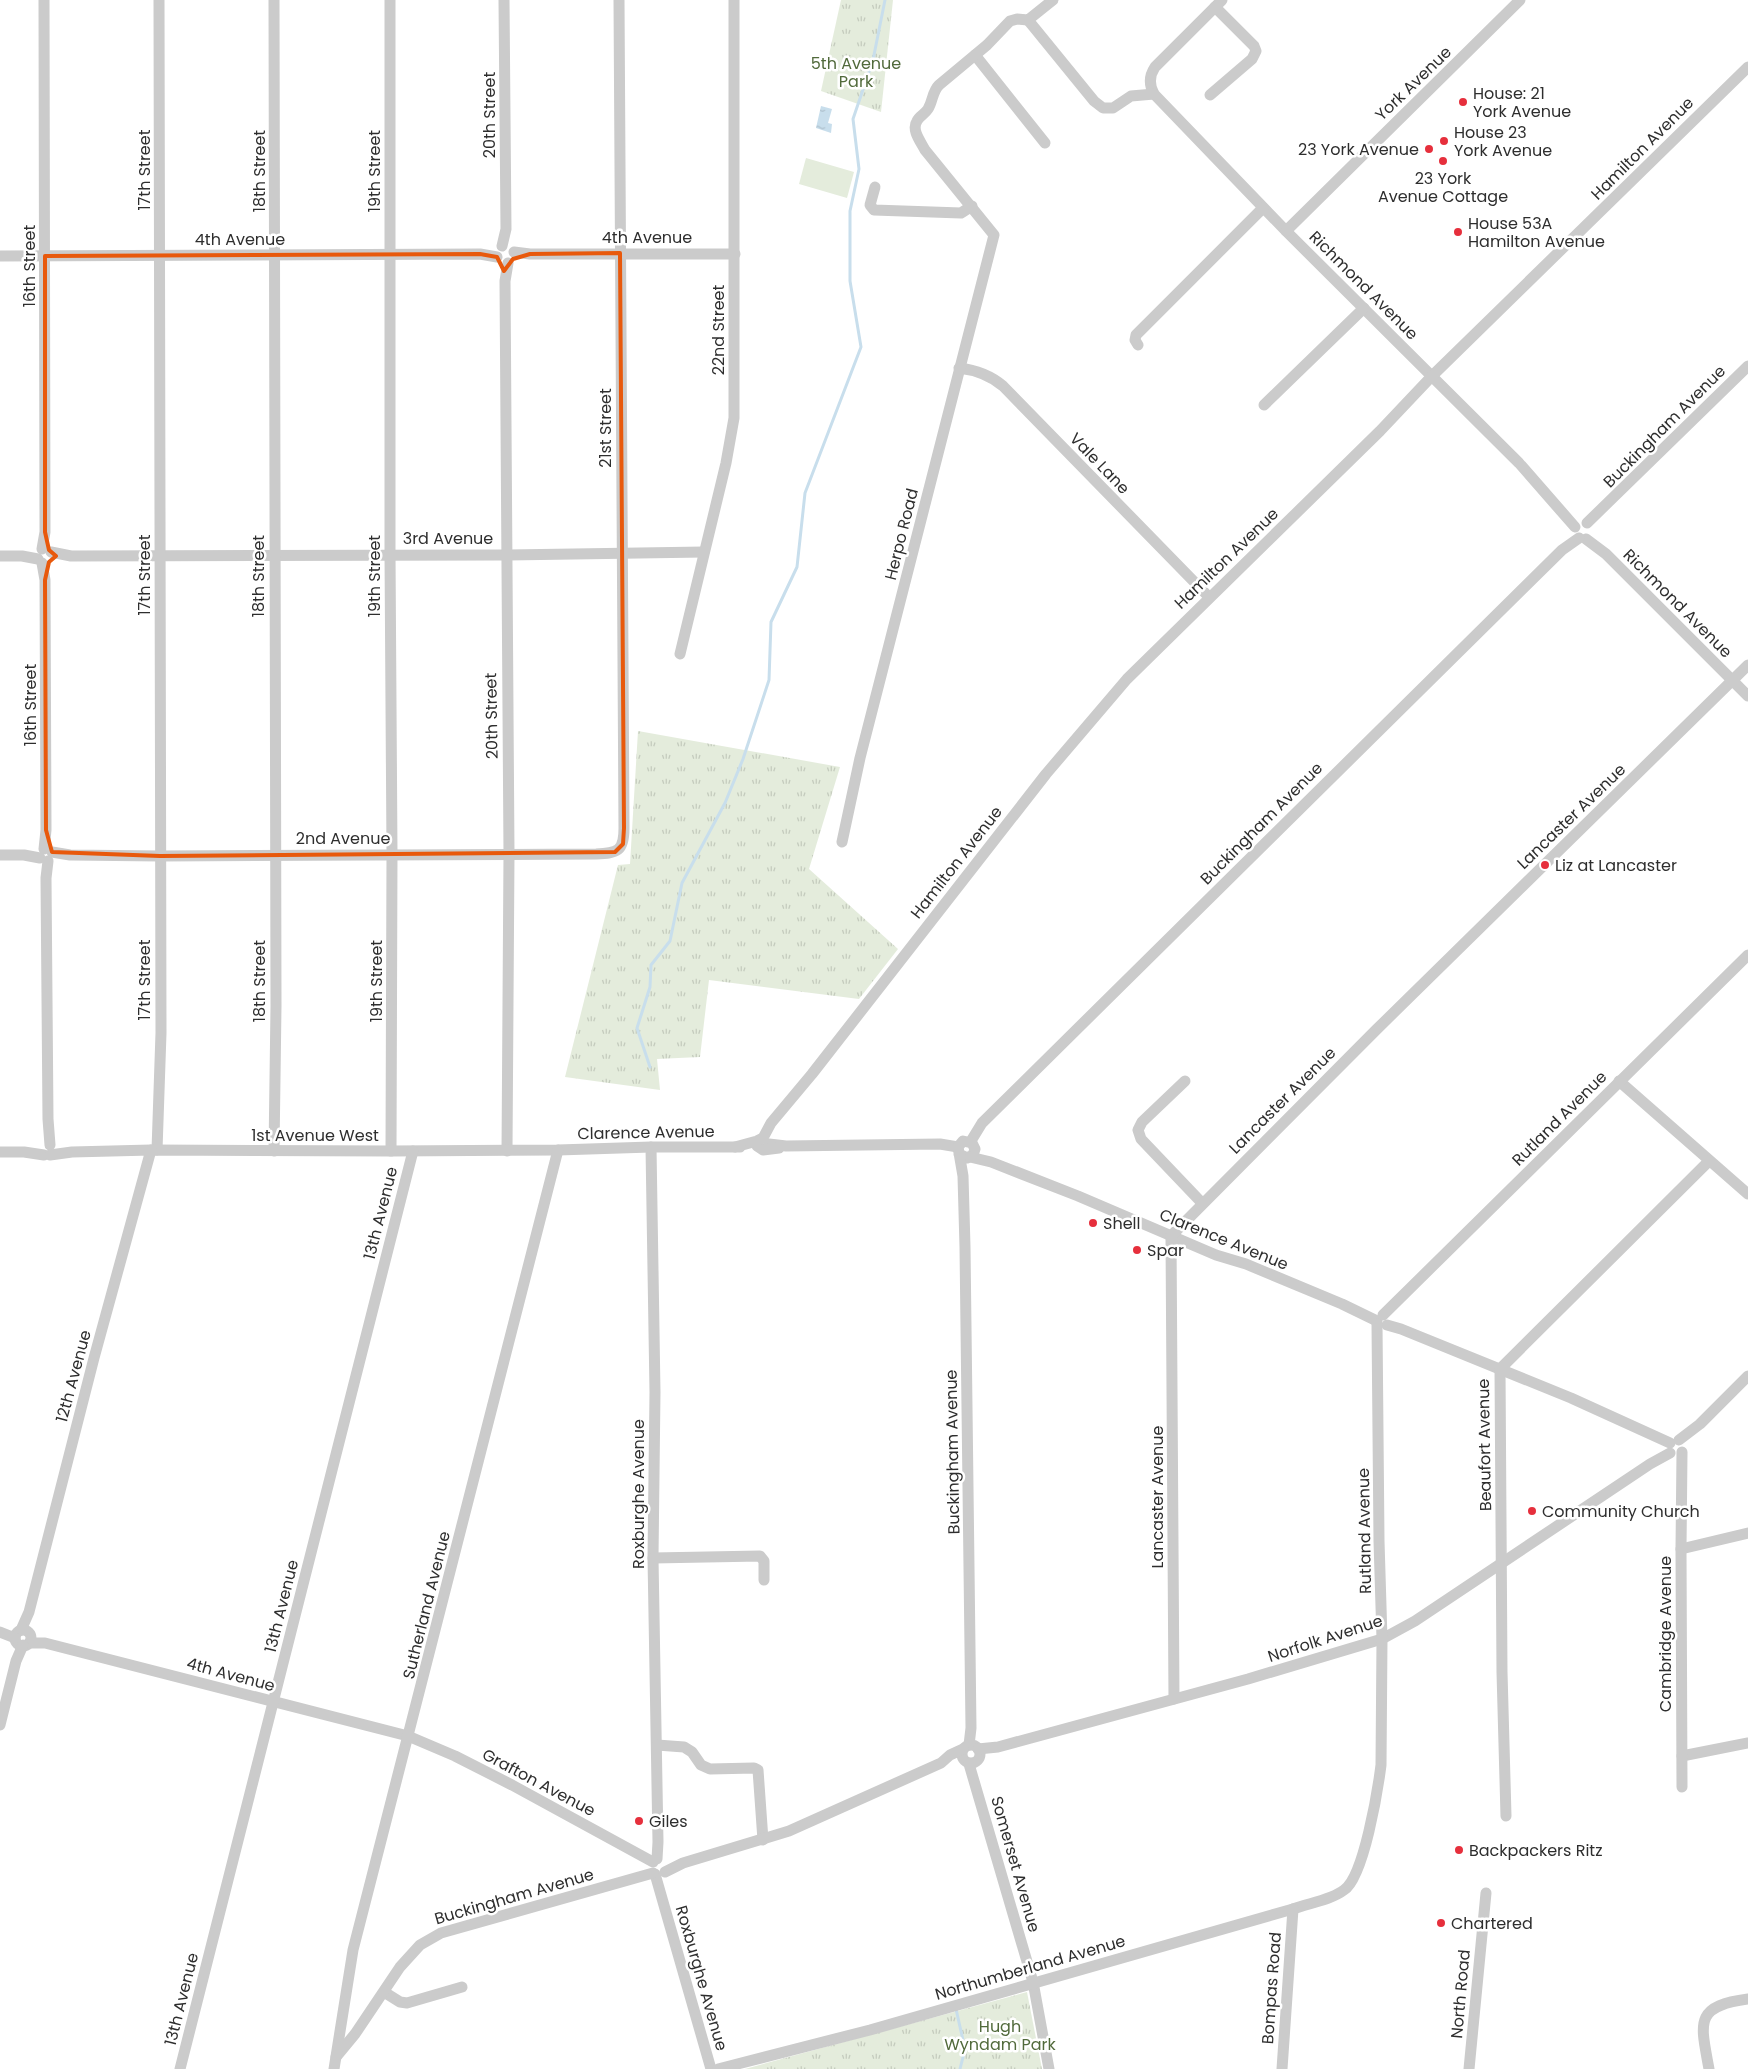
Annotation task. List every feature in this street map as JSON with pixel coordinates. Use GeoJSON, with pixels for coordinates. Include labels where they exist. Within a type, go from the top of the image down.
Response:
{"type":"FeatureCollection","features":[{"type":"Feature","properties":{"kind":"street","name":"16th Street"},"geometry":{"type":"LineString","coordinates":[[44,0],[47,1149]]}},
{"type":"Feature","properties":{"kind":"street","name":"17th Street"},"geometry":{"type":"LineString","coordinates":[[154,1150],[161,1033],[159,0]]}},
{"type":"Feature","properties":{"kind":"street","name":"18th Street"},"geometry":{"type":"LineString","coordinates":[[274,0],[276,1006],[274,1151]]}},
{"type":"Feature","properties":{"kind":"street","name":"19th Street"},"geometry":{"type":"LineString","coordinates":[[390,0],[391,1151]]}},
{"type":"Feature","properties":{"kind":"street","name":"20th Street"},"geometry":{"type":"LineString","coordinates":[[504,0],[509,854],[507,1151]]}},
{"type":"Feature","properties":{"kind":"street","name":"21st Street"},"geometry":{"type":"LineString","coordinates":[[616,852],[623,844],[624,838],[621,553],[620,0]]}},
{"type":"Feature","properties":{"kind":"street","name":"22nd Street"},"geometry":{"type":"LineString","coordinates":[[680,654],[733,428],[735,391],[734,0]]}},
{"type":"Feature","properties":{"kind":"street"},"geometry":{"type":"LineString","coordinates":[[875,187],[870,205],[875,211],[961,213],[972,206],[925,150],[917,136],[915,126],[928,108],[936,88],[1012,20],[1028,20],[1053,0]]}},
{"type":"Feature","properties":{"kind":"street","name":"York Avenue"},"geometry":{"type":"LineString","coordinates":[[1286,231],[1520,0]]}},
{"type":"Feature","properties":{"kind":"street"},"geometry":{"type":"LineString","coordinates":[[1028,20],[1094,101],[1103,108],[1113,108],[1131,96],[1152,89],[1151,73],[1155,67],[1219,3],[1256,51],[1252,59],[1210,95]]}},
{"type":"Feature","properties":{"kind":"street"},"geometry":{"type":"LineString","coordinates":[[975,55],[1045,143]]}},
{"type":"Feature","properties":{"kind":"street","name":"Hamilton Avenue"},"geometry":{"type":"LineString","coordinates":[[764,1143],[776,1118],[1046,774],[1090,720],[1127,679],[1380,431],[1432,376],[1748,67]]}},
{"type":"Feature","properties":{"kind":"street","name":"Richmond Avenue"},"geometry":{"type":"LineString","coordinates":[[1152,89],[1263,208],[1519,463],[1606,554],[1748,696]]}},
{"type":"Feature","properties":{"kind":"street","name":"Herpo Road"},"geometry":{"type":"LineString","coordinates":[[842,842],[860,758],[994,235],[972,206]]}},
{"type":"Feature","properties":{"kind":"street"},"geometry":{"type":"LineString","coordinates":[[1138,345],[1135,340],[1136,335],[1263,208]]}},
{"type":"Feature","properties":{"kind":"street","name":"4th Avenue"},"geometry":{"type":"LineString","coordinates":[[0,256],[735,254]]}},
{"type":"Feature","properties":{"kind":"street"},"geometry":{"type":"LineString","coordinates":[[1264,405],[1364,308]]}},
{"type":"Feature","properties":{"kind":"street","name":"Buckingham Avenue"},"geometry":{"type":"LineString","coordinates":[[336,2057],[356,2034],[400,1967],[420,1944],[434,1936],[638,1876],[658,1867],[683,1863],[762,1840],[818,1818],[941,1763],[972,1754],[963,1176],[967,1149],[975,1132],[1748,366]]}},
{"type":"Feature","properties":{"kind":"street","name":"Vale Lane"},"geometry":{"type":"LineString","coordinates":[[959,368],[980,373],[996,380],[1003,386],[1209,597]]}},
{"type":"Feature","properties":{"kind":"street","name":"3rd Avenue"},"geometry":{"type":"LineString","coordinates":[[0,556],[506,555],[704,552]]}},
{"type":"Feature","properties":{"kind":"street","name":"Lancaster Avenue"},"geometry":{"type":"LineString","coordinates":[[1174,1699],[1171,1236],[1748,665]]}},
{"type":"Feature","properties":{"kind":"street","name":"2nd Avenue"},"geometry":{"type":"LineString","coordinates":[[0,855],[596,854],[616,852]]}},
{"type":"Feature","properties":{"kind":"street","name":"Rutland Avenue"},"geometry":{"type":"LineString","coordinates":[[1348,1887],[1356,1871],[1366,1839],[1379,1782],[1381,1750],[1382,1639],[1379,1540],[1379,1349],[1376,1336],[1383,1321],[1395,1305],[1619,1081],[1748,956]]}},
{"type":"Feature","properties":{"kind":"street"},"geometry":{"type":"LineString","coordinates":[[1185,1081],[1142,1122],[1138,1130],[1141,1139],[1202,1204]]}},
{"type":"Feature","properties":{"kind":"street"},"geometry":{"type":"LineString","coordinates":[[1619,1081],[1748,1194]]}},
{"type":"Feature","properties":{"kind":"street","name":"Clarence Avenue"},"geometry":{"type":"LineString","coordinates":[[558,1150],[735,1146],[764,1143],[786,1146],[940,1144],[967,1149],[992,1162],[1171,1236],[1246,1264],[1360,1312],[1370,1313],[1383,1321],[1647,1432],[1675,1447]]}},
{"type":"Feature","properties":{"kind":"street","name":"Roxburghe Avenue"},"geometry":{"type":"LineString","coordinates":[[651,1147],[654,1392],[653,1558],[658,1867],[662,1896],[711,2069]]}},
{"type":"Feature","properties":{"kind":"street","name":"1st Avenue West"},"geometry":{"type":"LineString","coordinates":[[0,1152],[24,1152],[47,1149],[72,1152],[154,1150],[558,1150]]}},
{"type":"Feature","properties":{"kind":"street","name":"12th Avenue"},"geometry":{"type":"LineString","coordinates":[[0,1725],[91,1368],[154,1150]]}},
{"type":"Feature","properties":{"kind":"street","name":"Sutherland Avenue"},"geometry":{"type":"LineString","coordinates":[[334,2069],[354,1950],[558,1150]]}},
{"type":"Feature","properties":{"kind":"street","name":"13th Avenue"},"geometry":{"type":"LineString","coordinates":[[180,2069],[412,1151]]}},
{"type":"Feature","properties":{"kind":"street","name":"Beaufort Avenue"},"geometry":{"type":"LineString","coordinates":[[1506,1816],[1503,1731],[1500,1370],[1709,1161]]}},
{"type":"Feature","properties":{"kind":"street"},"geometry":{"type":"LineString","coordinates":[[1675,1447],[1748,1376]]}},
{"type":"Feature","properties":{"kind":"street","name":"Norfolk Avenue"},"geometry":{"type":"LineString","coordinates":[[972,1754],[1174,1699],[1382,1639],[1408,1626],[1675,1447]]}},
{"type":"Feature","properties":{"kind":"street","name":"Cambridge Avenue"},"geometry":{"type":"LineString","coordinates":[[1675,1447],[1681,1481],[1682,1787]]}},
{"type":"Feature","properties":{"kind":"street"},"geometry":{"type":"LineString","coordinates":[[1681,1549],[1748,1533]]}},
{"type":"Feature","properties":{"kind":"street"},"geometry":{"type":"LineString","coordinates":[[653,1558],[760,1556],[764,1561],[764,1580]]}},
{"type":"Feature","properties":{"kind":"street","name":"4th Avenue"},"geometry":{"type":"LineString","coordinates":[[1,1632],[408,1736]]}},
{"type":"Feature","properties":{"kind":"street","name":"Grafton Avenue"},"geometry":{"type":"LineString","coordinates":[[408,1736],[455,1756],[658,1867]]}},
{"type":"Feature","properties":{"kind":"street"},"geometry":{"type":"LineString","coordinates":[[1682,1756],[1748,1744]]}},
{"type":"Feature","properties":{"kind":"street"},"geometry":{"type":"LineString","coordinates":[[656,1745],[688,1749],[701,1765],[710,1769],[754,1768],[758,1770],[762,1840]]}},
{"type":"Feature","properties":{"kind":"street","name":"Somerset Avenue"},"geometry":{"type":"LineString","coordinates":[[972,1754],[976,1784],[1033,1982],[1049,2069]]}},
{"type":"Feature","properties":{"kind":"street","name":"Northumberland Avenue"},"geometry":{"type":"LineString","coordinates":[[718,2069],[870,2030],[1293,1909],[1338,1894],[1348,1887]]}},
{"type":"Feature","properties":{"kind":"street","name":"North Road"},"geometry":{"type":"LineString","coordinates":[[1470,2069],[1486,1893]]}},
{"type":"Feature","properties":{"kind":"street","name":"Bompas Road"},"geometry":{"type":"LineString","coordinates":[[1282,2069],[1293,1909]]}},
{"type":"Feature","properties":{"kind":"street"},"geometry":{"type":"LineString","coordinates":[[384,1992],[400,2002],[408,2003],[462,1988]]}},
{"type":"Feature","properties":{"kind":"street"},"geometry":{"type":"LineString","coordinates":[[1709,2069],[1702,2028],[1704,2017],[1708,2012],[1718,2007],[1748,1999]]}},
{"type":"Feature","properties":{"kind":"highlighted area"},"geometry":{"type":"Polygon","coordinates":[[[620,253],[624,828],[623,844],[615,852],[160,856],[52,852],[46,830],[45,580],[49,562],[56,556],[49,550],[45,532],[45,256],[480,254],[497,257],[504,271],[513,259],[530,254],[620,253]]]}},
{"type":"Feature","properties":{"kind":"green space","name":"5th Avenue Park"},"geometry":{"type":"Polygon","coordinates":[[[841,0],[893,0],[881,112],[821,91],[841,0]]]}},
{"type":"Feature","properties":{"kind":"green space"},"geometry":{"type":"Polygon","coordinates":[[[806,158],[854,172],[847,198],[799,184],[806,158]]]}},
{"type":"Feature","properties":{"kind":"green space"},"geometry":{"type":"Polygon","coordinates":[[[638,731],[840,767],[809,869],[898,949],[859,999],[709,980],[700,1057],[657,1059],[660,1090],[565,1077],[618,865],[630,864],[638,731]]]}},
{"type":"Feature","properties":{"kind":"green space","name":"Hugh Wyndam Park"},"geometry":{"type":"Polygon","coordinates":[[[1027,1992],[1042,2069],[745,2069],[1027,1992]]]}},
{"type":"Feature","properties":{"kind":"water"},"geometry":{"type":"Polygon","coordinates":[[[821,106],[832,109],[828,123],[832,124],[831,133],[816,128],[821,106]]]}},
{"type":"Feature","properties":{"kind":"waterway"},"geometry":{"type":"LineString","coordinates":[[650,1067],[637,1028],[650,987],[651,965],[670,941],[682,883],[725,803],[743,759],[769,680],[771,622],[797,567],[805,493],[861,347],[850,281],[850,211],[859,169],[853,119],[873,60],[885,0]]}},
{"type":"Feature","properties":{"kind":"waterway"},"geometry":{"type":"LineString","coordinates":[[956,2009],[965,2049],[960,2069]]}},
{"type":"Feature","properties":{"kind":"place","name":"House: 21 York Avenue"},"geometry":{"type":"Point","coordinates":[1463,102]}},
{"type":"Feature","properties":{"kind":"place","name":"House 23 York Avenue"},"geometry":{"type":"Point","coordinates":[1444,141]}},
{"type":"Feature","properties":{"kind":"place","name":"23 York Avenue"},"geometry":{"type":"Point","coordinates":[1429,149]}},
{"type":"Feature","properties":{"kind":"place","name":"23 York Avenue Cottage"},"geometry":{"type":"Point","coordinates":[1443,161]}},
{"type":"Feature","properties":{"kind":"place","name":"House 53A Hamilton Avenue"},"geometry":{"type":"Point","coordinates":[1458,232]}},
{"type":"Feature","properties":{"kind":"place","name":"Liz at Lancaster"},"geometry":{"type":"Point","coordinates":[1545,865]}},
{"type":"Feature","properties":{"kind":"place","name":"Shell"},"geometry":{"type":"Point","coordinates":[1093,1223]}},
{"type":"Feature","properties":{"kind":"place","name":"Spar"},"geometry":{"type":"Point","coordinates":[1137,1250]}},
{"type":"Feature","properties":{"kind":"place","name":"Community Church"},"geometry":{"type":"Point","coordinates":[1532,1511]}},
{"type":"Feature","properties":{"kind":"place","name":"Giles"},"geometry":{"type":"Point","coordinates":[639,1821]}},
{"type":"Feature","properties":{"kind":"place","name":"Backpackers Ritz"},"geometry":{"type":"Point","coordinates":[1459,1850]}},
{"type":"Feature","properties":{"kind":"place","name":"Chartered"},"geometry":{"type":"Point","coordinates":[1441,1923]}}]}
